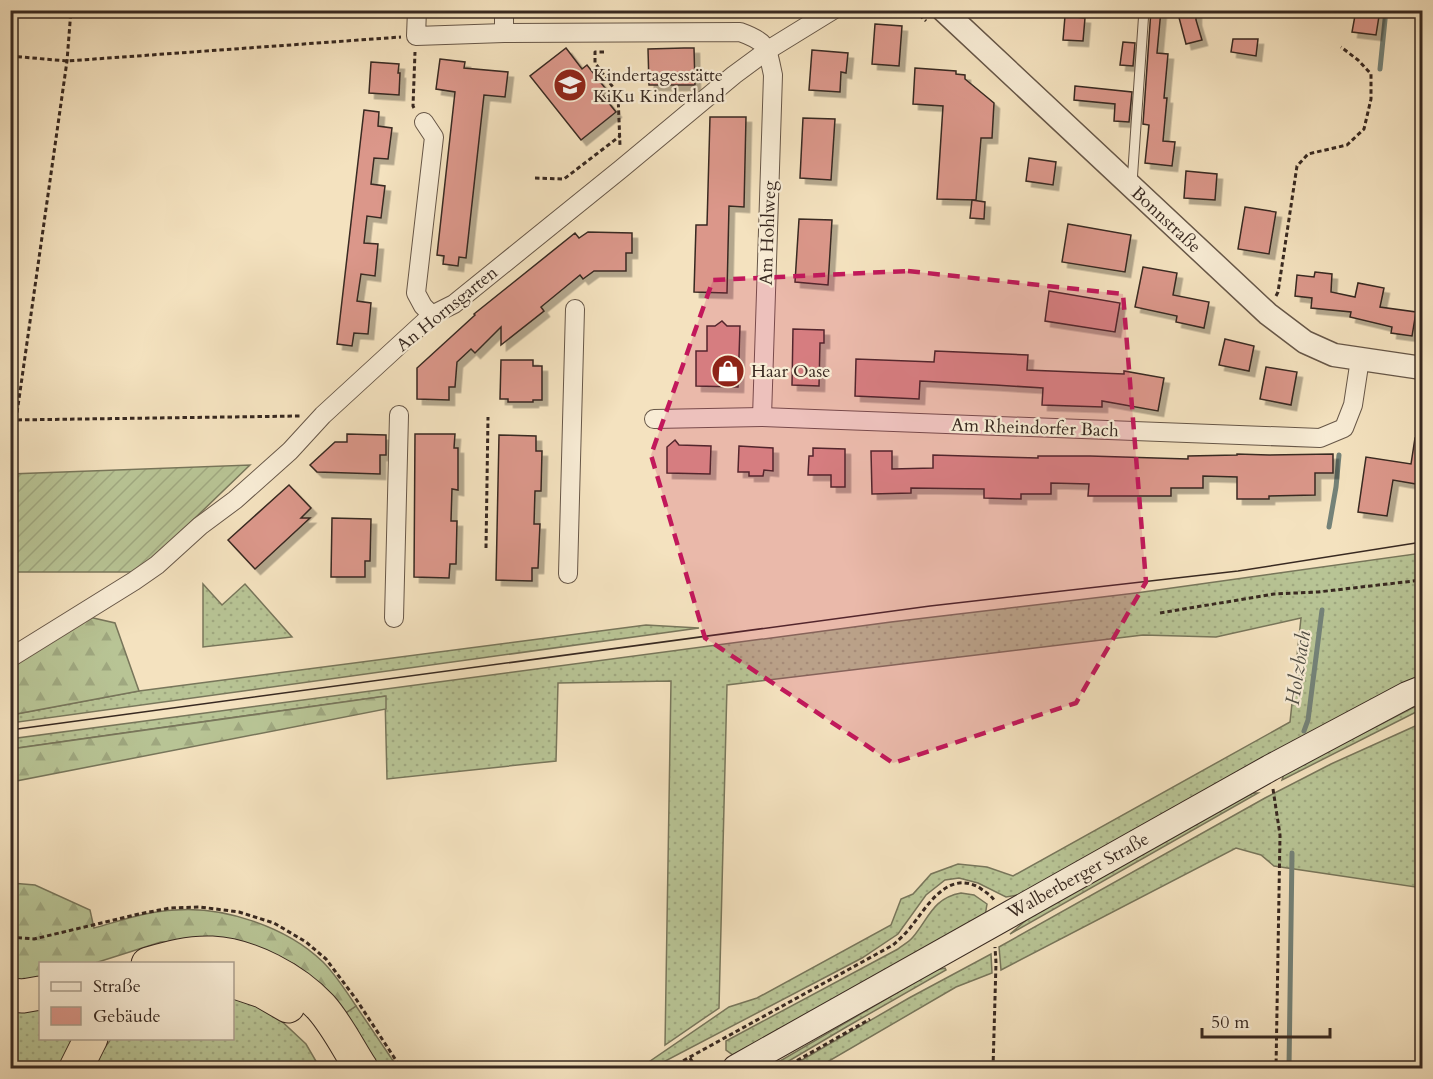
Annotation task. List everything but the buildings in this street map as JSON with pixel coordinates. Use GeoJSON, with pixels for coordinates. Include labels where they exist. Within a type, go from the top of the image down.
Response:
{"type":"FeatureCollection","features":[{"type":"Feature","properties":{"kind":"highway"},"geometry":{"type":"LineString","coordinates":[[152,962],[183,955],[212,953],[242,959],[271,970],[299,986],[321,1007],[339,1031],[361,1068]]}},
{"type":"Feature","properties":{"kind":"highway"},"geometry":{"type":"LineString","coordinates":[[234,982],[262,991],[287,1005],[321,1043],[336,1068]]}},
{"type":"Feature","properties":{"kind":"highway"},"geometry":{"type":"LineString","coordinates":[[10,995],[23,996],[39,993]]}},
{"type":"Feature","properties":{"kind":"highway"},"geometry":{"type":"LineString","coordinates":[[76,1068],[90,1040]]}},
{"type":"Feature","properties":{"kind":"main road","name":"Walberberger Straße"},"geometry":{"type":"LineString","coordinates":[[736,1068],[1270,768],[1422,689]]}},
{"type":"Feature","properties":{"kind":"street"},"geometry":{"type":"LineString","coordinates":[[417,10],[416,36],[504,33],[740,32],[758,39],[768,50]]}},
{"type":"Feature","properties":{"kind":"street"},"geometry":{"type":"LineString","coordinates":[[504,10],[504,33]]}},
{"type":"Feature","properties":{"kind":"street","name":"An Hornsgarten"},"geometry":{"type":"LineString","coordinates":[[10,658],[157,565],[290,451],[323,415],[432,315],[454,304],[734,75],[768,50],[833,10]]}},
{"type":"Feature","properties":{"kind":"street","name":"Bonnstraße"},"geometry":{"type":"LineString","coordinates":[[943,10],[1268,314],[1305,342],[1334,355],[1422,368]]}},
{"type":"Feature","properties":{"kind":"street","name":"Am Hohlweg"},"geometry":{"type":"LineString","coordinates":[[762,417],[773,75],[768,50]]}},
{"type":"Feature","properties":{"kind":"street"},"geometry":{"type":"LineString","coordinates":[[424,122],[434,137],[416,293],[423,306],[432,315]]}},
{"type":"Feature","properties":{"kind":"street"},"geometry":{"type":"LineString","coordinates":[[568,574],[574,309]]}},
{"type":"Feature","properties":{"kind":"street","name":"Am Rheindorfer Bach"},"geometry":{"type":"LineString","coordinates":[[654,419],[762,417],[1320,438],[1344,428],[1353,405],[1360,360]]}},
{"type":"Feature","properties":{"kind":"street"},"geometry":{"type":"LineString","coordinates":[[393,618],[399,415]]}},
{"type":"Feature","properties":{"kind":"lane"},"geometry":{"type":"LineString","coordinates":[[1132,188],[1144,10]]}},
{"type":"Feature","properties":{"kind":"path"},"geometry":{"type":"LineString","coordinates":[[16,420],[68,61],[71,10]]}},
{"type":"Feature","properties":{"kind":"path"},"geometry":{"type":"LineString","coordinates":[[10,56],[68,61],[416,36],[413,106],[424,122]]}},
{"type":"Feature","properties":{"kind":"path"},"geometry":{"type":"LineString","coordinates":[[1268,314],[1278,292],[1297,166],[1308,154],[1347,146],[1364,129],[1371,99],[1371,74],[1341,47]]}},
{"type":"Feature","properties":{"kind":"path"},"geometry":{"type":"LineString","coordinates":[[607,52],[595,52],[595,63],[618,94],[621,169]]}},
{"type":"Feature","properties":{"kind":"path"},"geometry":{"type":"LineString","coordinates":[[536,178],[564,179],[620,136]]}},
{"type":"Feature","properties":{"kind":"path"},"geometry":{"type":"LineString","coordinates":[[10,420],[323,415]]}},
{"type":"Feature","properties":{"kind":"path"},"geometry":{"type":"LineString","coordinates":[[486,548],[488,417]]}},
{"type":"Feature","properties":{"kind":"path"},"geometry":{"type":"LineString","coordinates":[[1160,613],[1274,594],[1317,592],[1422,580]]}},
{"type":"Feature","properties":{"kind":"path"},"geometry":{"type":"LineString","coordinates":[[1270,768],[1281,835],[1276,1068]]}},
{"type":"Feature","properties":{"kind":"path"},"geometry":{"type":"LineString","coordinates":[[670,1068],[893,945],[908,930],[934,896],[954,883],[973,885],[991,896],[1003,918]]}},
{"type":"Feature","properties":{"kind":"path"},"geometry":{"type":"LineString","coordinates":[[993,1068],[996,963]]}},
{"type":"Feature","properties":{"kind":"path"},"geometry":{"type":"LineString","coordinates":[[690,1058],[696,1068]]}},
{"type":"Feature","properties":{"kind":"highlighted area"},"geometry":{"type":"Polygon","coordinates":[[[908,271],[1123,294],[1146,582],[1076,703],[893,763],[705,638],[651,455],[713,280],[908,271]]]}},
{"type":"Feature","properties":{"kind":"green space"},"geometry":{"type":"Polygon","coordinates":[[[250,465],[139,572],[11,572],[10,474],[250,465]]]}},
{"type":"Feature","properties":{"kind":"green space"},"geometry":{"type":"Polygon","coordinates":[[[1422,553],[1422,678],[1025,894],[1006,897],[978,883],[959,878],[945,880],[926,895],[898,934],[862,958],[652,1068],[640,1068],[729,1007],[757,998],[891,925],[901,899],[913,894],[931,874],[958,864],[987,867],[1013,876],[1290,722],[1301,618],[1216,637],[1143,635],[727,685],[719,1008],[665,1045],[671,681],[558,683],[556,761],[387,779],[385,696],[11,749],[10,739],[891,622],[1136,593],[1422,553]]]}},
{"type":"Feature","properties":{"kind":"green space"},"geometry":{"type":"Polygon","coordinates":[[[203,584],[222,605],[245,584],[292,637],[203,647],[203,584]]]}},
{"type":"Feature","properties":{"kind":"green space"},"geometry":{"type":"Polygon","coordinates":[[[89,617],[115,623],[139,691],[11,715],[11,666],[89,617]]]}},
{"type":"Feature","properties":{"kind":"green space"},"geometry":{"type":"Polygon","coordinates":[[[646,625],[699,628],[11,723],[10,715],[139,691],[646,625]]]}},
{"type":"Feature","properties":{"kind":"green space"},"geometry":{"type":"Polygon","coordinates":[[[386,696],[386,709],[11,782],[11,749],[386,696]]]}},
{"type":"Feature","properties":{"kind":"green space"},"geometry":{"type":"Polygon","coordinates":[[[1422,703],[1422,709],[1282,780],[1284,774],[1422,703]]]}},
{"type":"Feature","properties":{"kind":"green space"},"geometry":{"type":"Polygon","coordinates":[[[1422,723],[1422,888],[1274,866],[1261,855],[1236,848],[1001,970],[999,947],[1265,798],[1331,764],[1422,723]]]}},
{"type":"Feature","properties":{"kind":"green space"},"geometry":{"type":"Polygon","coordinates":[[[1252,793],[1258,793],[1010,934],[1031,916],[1252,793]]]}},
{"type":"Feature","properties":{"kind":"green space"},"geometry":{"type":"Polygon","coordinates":[[[11,883],[35,885],[90,910],[94,928],[144,914],[175,910],[214,912],[254,921],[292,939],[323,962],[341,983],[356,1006],[344,1014],[326,992],[294,964],[265,952],[209,940],[161,942],[98,962],[39,962],[39,978],[11,982],[11,883]]]}},
{"type":"Feature","properties":{"kind":"green space"},"geometry":{"type":"Polygon","coordinates":[[[961,893],[974,895],[987,904],[985,916],[733,1055],[726,1050],[726,1041],[898,949],[913,937],[938,904],[944,899],[961,893]]]}},
{"type":"Feature","properties":{"kind":"green space"},"geometry":{"type":"Polygon","coordinates":[[[991,954],[992,973],[956,987],[817,1068],[788,1068],[909,998],[991,954]]]}},
{"type":"Feature","properties":{"kind":"green space"},"geometry":{"type":"Polygon","coordinates":[[[945,968],[946,970],[777,1068],[768,1068],[936,970],[945,968]]]}},
{"type":"Feature","properties":{"kind":"green space"},"geometry":{"type":"Polygon","coordinates":[[[234,996],[275,1015],[306,1044],[320,1068],[91,1068],[110,1040],[234,1040],[234,996]]]}},
{"type":"Feature","properties":{"kind":"green space"},"geometry":{"type":"Polygon","coordinates":[[[39,1002],[39,1040],[82,1040],[68,1068],[11,1068],[10,1006],[39,1002]]]}},
{"type":"Feature","properties":{"kind":"green space"},"geometry":{"type":"Polygon","coordinates":[[[356,1006],[398,1068],[378,1068],[344,1014],[356,1006]]]}},
{"type":"Feature","properties":{"kind":"waterway","name":"Holzbach"},"geometry":{"type":"LineString","coordinates":[[1380,69],[1386,10]]}},
{"type":"Feature","properties":{"kind":"waterway","name":"Holzbach"},"geometry":{"type":"LineString","coordinates":[[1329,527],[1339,455]]}},
{"type":"Feature","properties":{"kind":"waterway","name":"Holzbach"},"geometry":{"type":"LineString","coordinates":[[1304,731],[1308,720],[1322,610]]}},
{"type":"Feature","properties":{"kind":"waterway"},"geometry":{"type":"LineString","coordinates":[[1289,1068],[1292,853]]}},
{"type":"Feature","properties":{"kind":"tram line"},"geometry":{"type":"LineString","coordinates":[[10,730],[930,606],[1238,571],[1422,542]]}},
{"type":"Feature","properties":{"kind":"place","name":"Kindertagesstätte KiKu Kinderland"},"geometry":{"type":"Point","coordinates":[570,85]}},
{"type":"Feature","properties":{"kind":"place","name":"Haar Oase"},"geometry":{"type":"Point","coordinates":[728,371]}}]}
